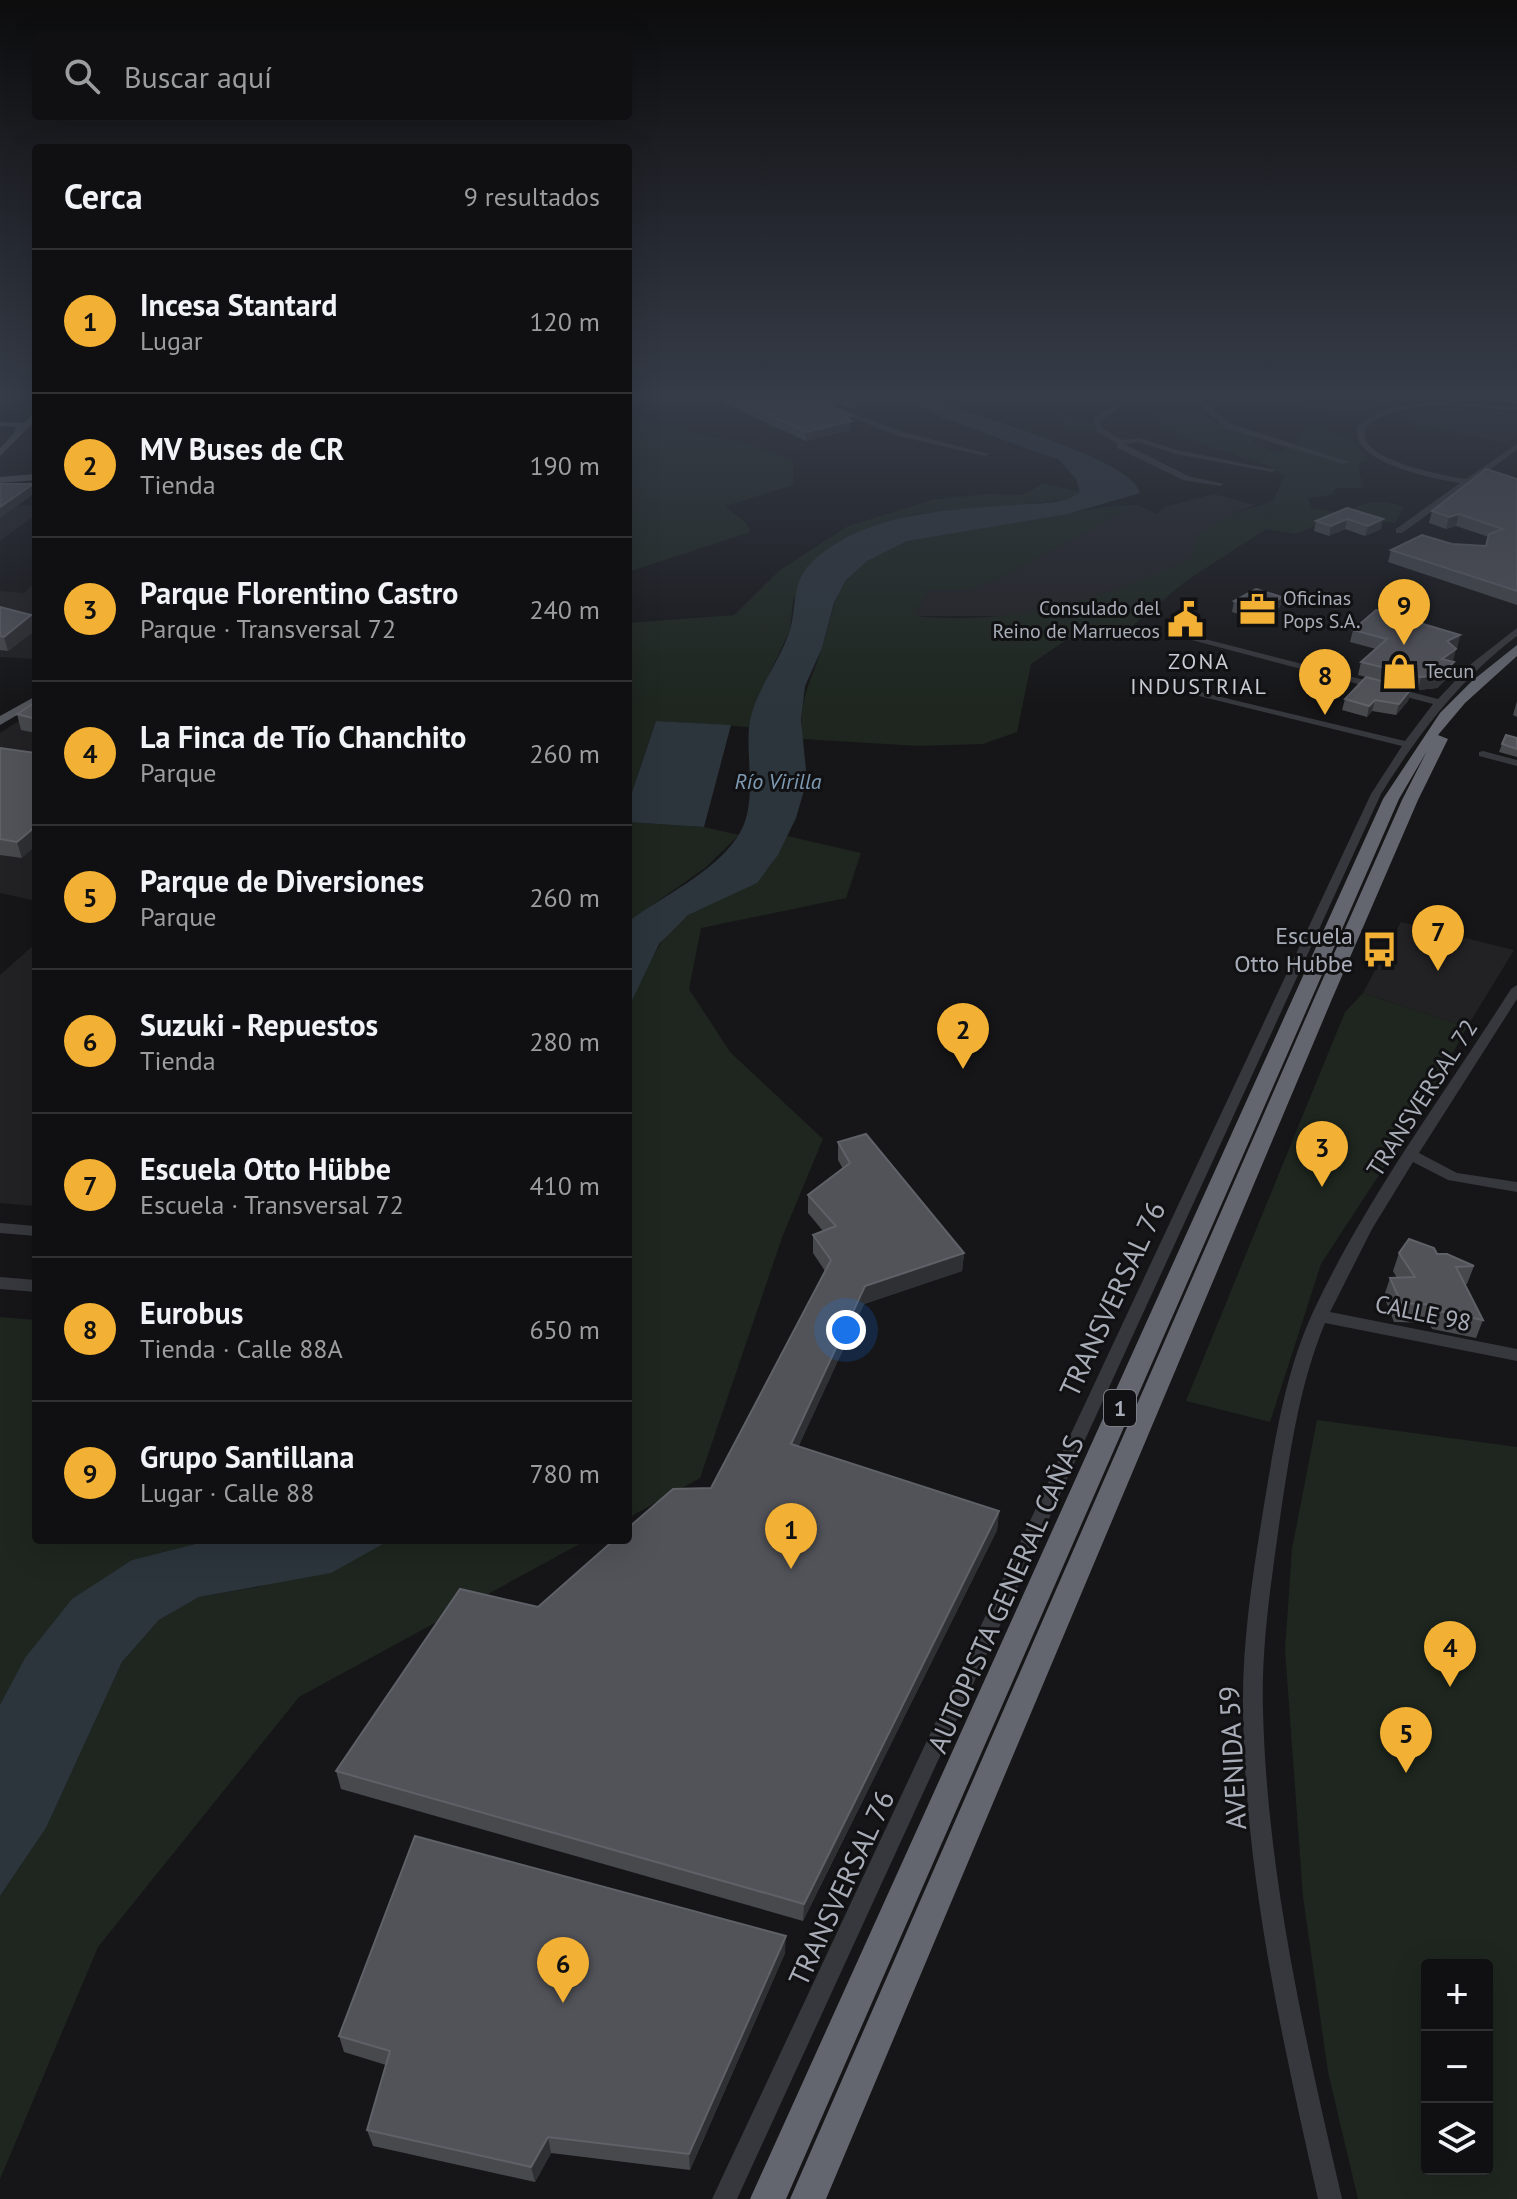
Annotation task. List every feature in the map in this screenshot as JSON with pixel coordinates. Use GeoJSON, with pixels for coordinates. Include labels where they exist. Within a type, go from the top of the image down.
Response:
{"type":"FeatureCollection","features":[{"type":"Feature","properties":{"kind":"highway","name":"AUTOPISTA GENERAL CAÑAS"},"geometry":{"type":"LineString","coordinates":[[768,2199],[1391,799],[1422,743],[1449,709],[1517,649]]}},
{"type":"Feature","properties":{"kind":"highway","name":"1"},"geometry":{"type":"LineString","coordinates":[[808,2199],[1410,800],[1444,735],[1462,713],[1517,665]]}},
{"type":"Feature","properties":{"kind":"main road"},"geometry":{"type":"LineString","coordinates":[[0,721],[32,701]]}},
{"type":"Feature","properties":{"kind":"street"},"geometry":{"type":"LineString","coordinates":[[1399,531],[1441,501]]}},
{"type":"Feature","properties":{"kind":"street","name":"TRANSVERSAL 76"},"geometry":{"type":"LineString","coordinates":[[724,2199],[1261,1036],[1376,794],[1406,744],[1437,702],[1453,684],[1517,631]]}},
{"type":"Feature","properties":{"kind":"street"},"geometry":{"type":"LineString","coordinates":[[1174,634],[1437,702]]}},
{"type":"Feature","properties":{"kind":"street"},"geometry":{"type":"LineString","coordinates":[[1196,694],[1406,744]]}},
{"type":"Feature","properties":{"kind":"street"},"geometry":{"type":"LineString","coordinates":[[1483,754],[1517,763]]}},
{"type":"Feature","properties":{"kind":"street","name":"TRANSVERSAL 72"},"geometry":{"type":"LineString","coordinates":[[1320,1316],[1360,1238],[1410,1154],[1514,998]]}},
{"type":"Feature","properties":{"kind":"street"},"geometry":{"type":"LineString","coordinates":[[1410,1154],[1453,1177],[1517,1187]]}},
{"type":"Feature","properties":{"kind":"street"},"geometry":{"type":"LineString","coordinates":[[0,1228],[32,1231]]}},
{"type":"Feature","properties":{"kind":"street"},"geometry":{"type":"LineString","coordinates":[[0,1283],[32,1286]]}},
{"type":"Feature","properties":{"kind":"street","name":"CALLE 98"},"geometry":{"type":"LineString","coordinates":[[1320,1316],[1517,1355]]}},
{"type":"Feature","properties":{"kind":"street","name":"AVENIDA 59"},"geometry":{"type":"LineString","coordinates":[[1320,1316],[1287,1417],[1270,1524],[1255,1642],[1255,1767],[1277,1936],[1330,2199]]}},
{"type":"Feature","properties":{"kind":"shaded area"},"geometry":{"type":"Polygon","coordinates":[[[632,501],[742,501],[725,506],[747,524],[750,532],[632,571],[632,501]]]}},
{"type":"Feature","properties":{"kind":"shaded area"},"geometry":{"type":"Polygon","coordinates":[[[930,501],[1055,501],[915,514],[831,547],[793,600],[790,630],[757,699],[749,727],[656,721],[632,792],[632,623],[734,615],[780,570],[848,526],[930,501]]]}},
{"type":"Feature","properties":{"kind":"shaded area"},"geometry":{"type":"Polygon","coordinates":[[[1189,501],[1239,501],[1255,505],[1231,514],[1192,558],[1147,579],[1055,610],[1003,616],[915,616],[928,590],[966,590],[999,578],[1138,505],[1157,514],[1164,507],[1189,501]]]}},
{"type":"Feature","properties":{"kind":"shaded area"},"geometry":{"type":"Polygon","coordinates":[[[1309,501],[1312,508],[1346,514],[1374,502],[1404,507],[1395,523],[1337,517],[1296,534],[1266,529],[1186,581],[1131,627],[1085,627],[1031,664],[1017,732],[983,744],[919,746],[802,739],[804,700],[837,597],[860,565],[880,552],[904,542],[956,530],[1097,508],[1138,505],[999,578],[966,590],[928,590],[915,616],[988,617],[1023,613],[1125,586],[1192,558],[1198,534],[1231,514],[1272,502],[1309,501]]]}},
{"type":"Feature","properties":{"kind":"shaded area"},"geometry":{"type":"Polygon","coordinates":[[[0,504],[32,506],[32,517],[0,541],[0,504]]]}},
{"type":"Feature","properties":{"kind":"shaded area"},"geometry":{"type":"Polygon","coordinates":[[[32,586],[32,659],[0,657],[0,591],[24,593],[32,586]]]}},
{"type":"Feature","properties":{"kind":"shaded area"},"geometry":{"type":"Polygon","coordinates":[[[32,713],[32,900],[0,893],[0,733],[32,713]]]}},
{"type":"Feature","properties":{"kind":"shaded area"},"geometry":{"type":"Polygon","coordinates":[[[632,822],[704,827],[739,835],[705,868],[632,919],[632,822]]]}},
{"type":"Feature","properties":{"kind":"shaded area"},"geometry":{"type":"Polygon","coordinates":[[[787,836],[861,853],[846,898],[701,928],[689,989],[730,1052],[823,1139],[783,1235],[700,1478],[632,1516],[632,1000],[659,946],[677,924],[705,905],[755,881],[776,857],[787,836]]]}},
{"type":"Feature","properties":{"kind":"shaded area"},"geometry":{"type":"Polygon","coordinates":[[[1401,922],[1514,950],[1467,1027],[1363,993],[1401,922]]]}},
{"type":"Feature","properties":{"kind":"shaded area"},"geometry":{"type":"Polygon","coordinates":[[[32,947],[32,1206],[0,1203],[0,975],[32,947]]]}},
{"type":"Feature","properties":{"kind":"shaded area"},"geometry":{"type":"Polygon","coordinates":[[[1363,993],[1467,1027],[1422,1109],[1321,1264],[1270,1422],[1186,1401],[1345,1012],[1363,993]]]}},
{"type":"Feature","properties":{"kind":"shaded area"},"geometry":{"type":"Polygon","coordinates":[[[0,1317],[32,1320],[32,1544],[195,1544],[132,1560],[0,1705],[0,1317]]]}},
{"type":"Feature","properties":{"kind":"shaded area"},"geometry":{"type":"Polygon","coordinates":[[[1317,1420],[1517,1447],[1517,2199],[1358,2199],[1328,2072],[1303,1897],[1285,1650],[1292,1549],[1317,1420]]]}},
{"type":"Feature","properties":{"kind":"shaded area"},"geometry":{"type":"Polygon","coordinates":[[[379,1544],[580,1544],[299,1697],[98,1947],[0,2179],[0,1896],[46,1828],[122,1662],[159,1620],[199,1597],[258,1587],[379,1544]]]}},
{"type":"Feature","properties":{"kind":"water","name":"Río Virilla"},"geometry":{"type":"Polygon","coordinates":[[[1058,501],[1114,501],[1068,514],[907,541],[867,561],[846,580],[834,603],[822,648],[805,686],[801,720],[807,780],[796,818],[778,855],[757,883],[688,915],[659,944],[632,1001],[632,919],[715,862],[738,836],[744,824],[750,784],[748,741],[751,716],[789,633],[798,586],[806,569],[834,545],[883,523],[936,512],[1058,501]]]}},
{"type":"Feature","properties":{"kind":"water"},"geometry":{"type":"Polygon","coordinates":[[[656,721],[731,725],[704,827],[632,822],[632,792],[656,721]]]}},
{"type":"Feature","properties":{"kind":"water"},"geometry":{"type":"Polygon","coordinates":[[[195,1544],[383,1544],[331,1573],[199,1597],[159,1620],[122,1662],[46,1828],[0,1896],[0,1705],[25,1658],[72,1599],[132,1560],[195,1544]]]}},
{"type":"Feature","properties":{"kind":"building"},"geometry":{"type":"Polygon","coordinates":[[[1445,501],[1517,501],[1517,591],[1391,550],[1422,535],[1452,544],[1486,546],[1489,534],[1503,529],[1459,514],[1449,517],[1432,511],[1445,501]]]}},
{"type":"Feature","properties":{"kind":"building"},"geometry":{"type":"Polygon","coordinates":[[[1347,508],[1383,519],[1368,526],[1347,519],[1331,526],[1316,521],[1347,508]]]}},
{"type":"Feature","properties":{"kind":"building"},"geometry":{"type":"Polygon","coordinates":[[[1256,589],[1282,597],[1262,610],[1234,601],[1256,589]]]}},
{"type":"Feature","properties":{"kind":"building"},"geometry":{"type":"Polygon","coordinates":[[[0,607],[31,615],[4,637],[0,636],[0,607]]]}},
{"type":"Feature","properties":{"kind":"building"},"geometry":{"type":"Polygon","coordinates":[[[1376,610],[1460,635],[1447,641],[1456,649],[1442,659],[1454,662],[1440,675],[1421,677],[1361,662],[1387,639],[1353,630],[1376,610]]]}},
{"type":"Feature","properties":{"kind":"building"},"geometry":{"type":"Polygon","coordinates":[[[1366,677],[1411,689],[1399,704],[1375,700],[1369,706],[1345,699],[1366,677]]]}},
{"type":"Feature","properties":{"kind":"building"},"geometry":{"type":"Polygon","coordinates":[[[32,705],[32,718],[17,714],[32,705]]]}},
{"type":"Feature","properties":{"kind":"building"},"geometry":{"type":"Polygon","coordinates":[[[1506,735],[1517,738],[1517,749],[1502,744],[1506,735]]]}},
{"type":"Feature","properties":{"kind":"building"},"geometry":{"type":"Polygon","coordinates":[[[0,748],[32,752],[32,829],[17,842],[0,839],[0,748]]]}},
{"type":"Feature","properties":{"kind":"building"},"geometry":{"type":"Polygon","coordinates":[[[866,1134],[964,1253],[865,1286],[791,1444],[999,1511],[804,1904],[336,1771],[460,1589],[538,1607],[609,1544],[632,1544],[632,1525],[673,1489],[711,1488],[831,1260],[813,1235],[836,1226],[808,1195],[850,1163],[838,1142],[866,1134]]]}},
{"type":"Feature","properties":{"kind":"building"},"geometry":{"type":"Polygon","coordinates":[[[1409,1239],[1434,1248],[1437,1254],[1447,1254],[1474,1266],[1456,1267],[1483,1320],[1438,1311],[1436,1305],[1401,1303],[1390,1278],[1415,1277],[1399,1253],[1409,1239]]]}},
{"type":"Feature","properties":{"kind":"building"},"geometry":{"type":"Polygon","coordinates":[[[415,1836],[786,1936],[689,2154],[548,2137],[531,2167],[367,2130],[390,2051],[339,2036],[415,1836]]]}},
{"type":"Feature","properties":{"kind":"place","name":"Oficinas Pops S.A."},"geometry":{"type":"Point","coordinates":[1257,610]}},
{"type":"Feature","properties":{"kind":"place","name":"Consulado del Reino de Marruecos"},"geometry":{"type":"Point","coordinates":[1186,620]}},
{"type":"Feature","properties":{"kind":"place","name":"Grupo Santillana"},"geometry":{"type":"Point","coordinates":[1404,645]}},
{"type":"Feature","properties":{"kind":"place","name":"Tecun"},"geometry":{"type":"Point","coordinates":[1399,671]}},
{"type":"Feature","properties":{"kind":"place","name":"Eurobus"},"geometry":{"type":"Point","coordinates":[1325,715]}},
{"type":"Feature","properties":{"kind":"place","name":"Escuela Otto Hubbe"},"geometry":{"type":"Point","coordinates":[1379,949]}},
{"type":"Feature","properties":{"kind":"place","name":"Escuela Otto Hübbe"},"geometry":{"type":"Point","coordinates":[1438,971]}},
{"type":"Feature","properties":{"kind":"place","name":"MV Buses de CR"},"geometry":{"type":"Point","coordinates":[963,1069]}},
{"type":"Feature","properties":{"kind":"place","name":"Parque Florentino Castro"},"geometry":{"type":"Point","coordinates":[1322,1187]}},
{"type":"Feature","properties":{"kind":"place","name":"Incesa Stantard"},"geometry":{"type":"Point","coordinates":[791,1569]}},
{"type":"Feature","properties":{"kind":"place","name":"La Finca de Tío Chanchito"},"geometry":{"type":"Point","coordinates":[1450,1687]}},
{"type":"Feature","properties":{"kind":"place","name":"Parque de Diversiones"},"geometry":{"type":"Point","coordinates":[1406,1773]}},
{"type":"Feature","properties":{"kind":"place","name":"Suzuki - Repuestos"},"geometry":{"type":"Point","coordinates":[563,2003]}},
{"type":"Feature","properties":{"kind":"district","name":"ZONA INDUSTRIAL"},"geometry":{"type":"Point","coordinates":[1199,674]}}]}
